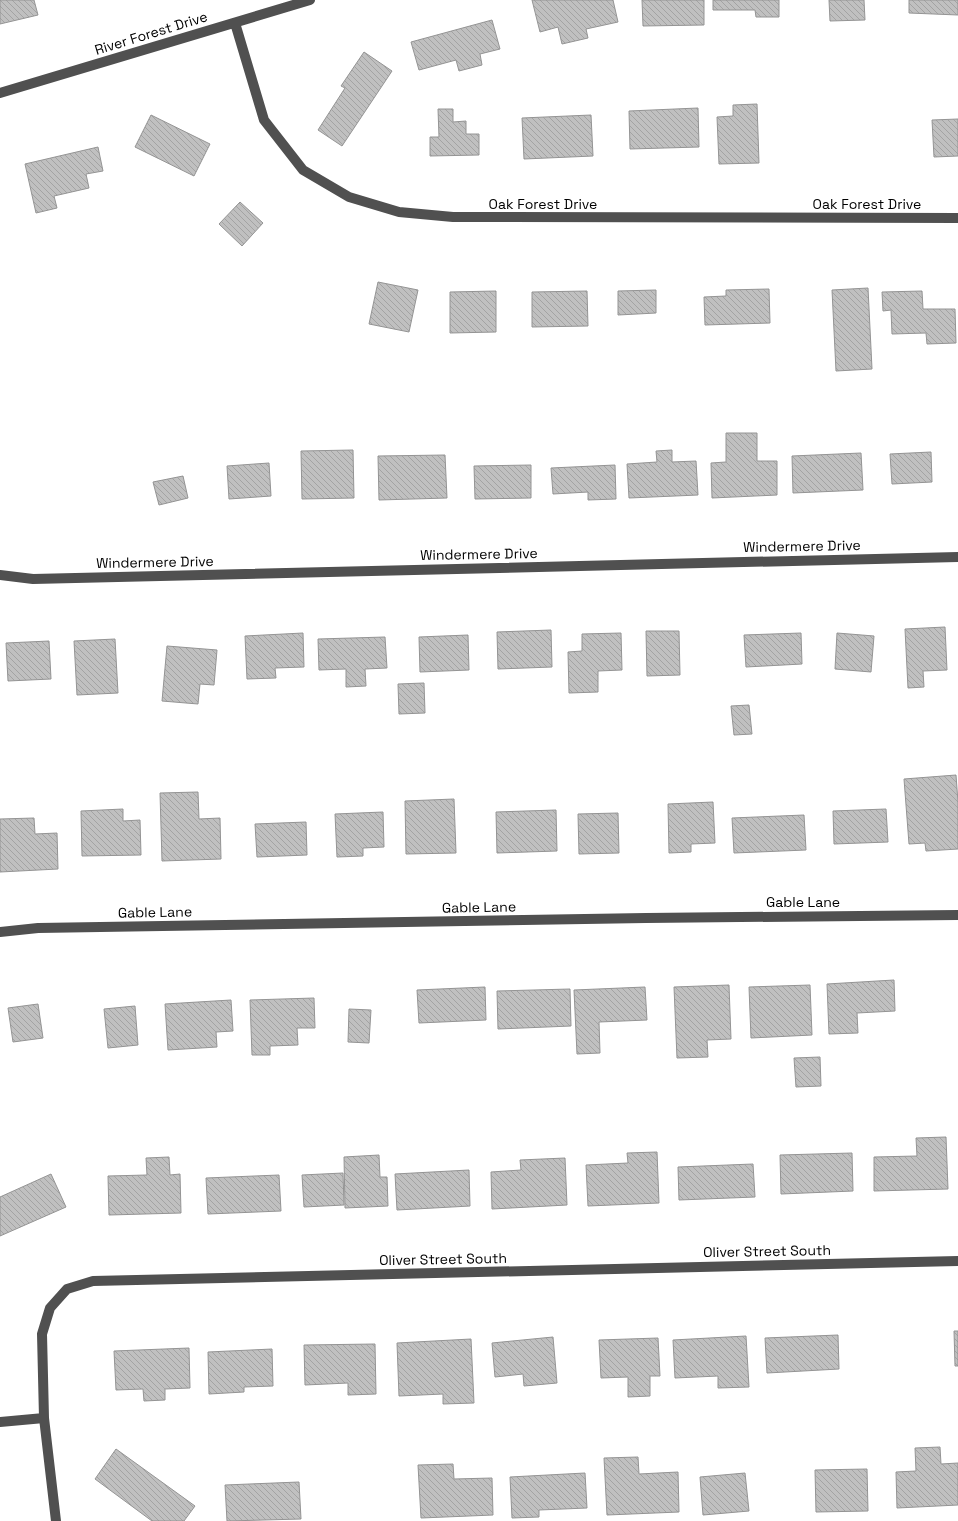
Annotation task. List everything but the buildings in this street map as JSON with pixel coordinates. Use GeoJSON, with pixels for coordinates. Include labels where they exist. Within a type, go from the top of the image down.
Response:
{"type":"FeatureCollection","features":[{"type":"Feature","properties":{"kind":"street","name":"River Forest Drive"},"geometry":{"type":"LineString","coordinates":[[0,93],[310,0]]}},
{"type":"Feature","properties":{"kind":"street","name":"Oak Forest Drive"},"geometry":{"type":"LineString","coordinates":[[235,23],[264,120],[303,170],[349,197],[399,212],[453,218],[958,218]]}},
{"type":"Feature","properties":{"kind":"street","name":"Windermere Drive"},"geometry":{"type":"LineString","coordinates":[[0,576],[34,579],[958,557]]}},
{"type":"Feature","properties":{"kind":"street","name":"Gable Lane"},"geometry":{"type":"LineString","coordinates":[[0,932],[46,928],[630,918],[958,915]]}},
{"type":"Feature","properties":{"kind":"street","name":"Oliver Street South"},"geometry":{"type":"LineString","coordinates":[[56,1521],[44,1418],[42,1334],[50,1308],[67,1289],[93,1281],[958,1261]]}},
{"type":"Feature","properties":{"kind":"street"},"geometry":{"type":"LineString","coordinates":[[0,1422],[44,1418]]}}]}
